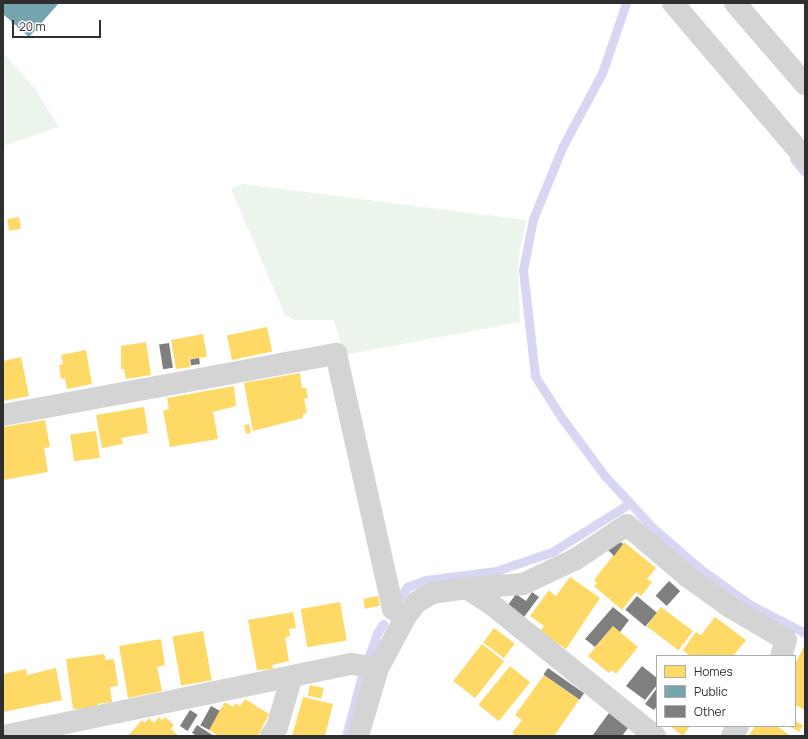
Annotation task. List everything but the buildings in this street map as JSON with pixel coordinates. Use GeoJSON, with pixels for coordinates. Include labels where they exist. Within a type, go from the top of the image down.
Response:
{"type":"FeatureCollection","features":[{"type":"Feature","properties":{"kind":"street"},"geometry":{"type":"LineString","coordinates":[[673,3],[805,158]]}},
{"type":"Feature","properties":{"kind":"street"},"geometry":{"type":"LineString","coordinates":[[735,3],[805,84]]}},
{"type":"Feature","properties":{"kind":"street"},"geometry":{"type":"LineString","coordinates":[[3,415],[336,354],[393,609],[406,616]]}},
{"type":"Feature","properties":{"kind":"street"},"geometry":{"type":"LineString","coordinates":[[358,736],[369,667],[416,602],[432,593],[466,588],[523,584],[576,559],[627,525],[687,576],[730,607],[786,640],[781,655]]}},
{"type":"Feature","properties":{"kind":"street"},"geometry":{"type":"LineString","coordinates":[[466,588],[490,603],[655,736]]}},
{"type":"Feature","properties":{"kind":"street"},"geometry":{"type":"LineString","coordinates":[[3,736],[352,664],[369,667]]}},
{"type":"Feature","properties":{"kind":"street"},"geometry":{"type":"LineString","coordinates":[[271,736],[276,727],[292,676]]}},
{"type":"Feature","properties":{"kind":"street"},"geometry":{"type":"LineString","coordinates":[[732,736],[737,727]]}},
{"type":"Feature","properties":{"kind":"shaded area"},"geometry":{"type":"Polygon","coordinates":[[[3,53],[34,87],[59,127],[3,146],[3,53]]]}},
{"type":"Feature","properties":{"kind":"shaded area"},"geometry":{"type":"Polygon","coordinates":[[[242,184],[526,220],[518,261],[520,322],[344,355],[334,320],[294,320],[285,315],[231,189],[242,184]]]}},
{"type":"Feature","properties":{"kind":"waterway"},"geometry":{"type":"LineString","coordinates":[[626,3],[602,73],[562,148],[533,219],[523,270],[535,376],[561,417],[605,476],[653,528],[699,568],[749,604],[805,633]]}},
{"type":"Feature","properties":{"kind":"waterway"},"geometry":{"type":"LineString","coordinates":[[794,159],[805,172]]}},
{"type":"Feature","properties":{"kind":"waterway"},"geometry":{"type":"LineString","coordinates":[[401,596],[407,587],[425,580],[496,571],[552,552],[630,503]]}},
{"type":"Feature","properties":{"kind":"waterway"},"geometry":{"type":"LineString","coordinates":[[346,736],[361,679],[377,633],[383,624]]}}]}
